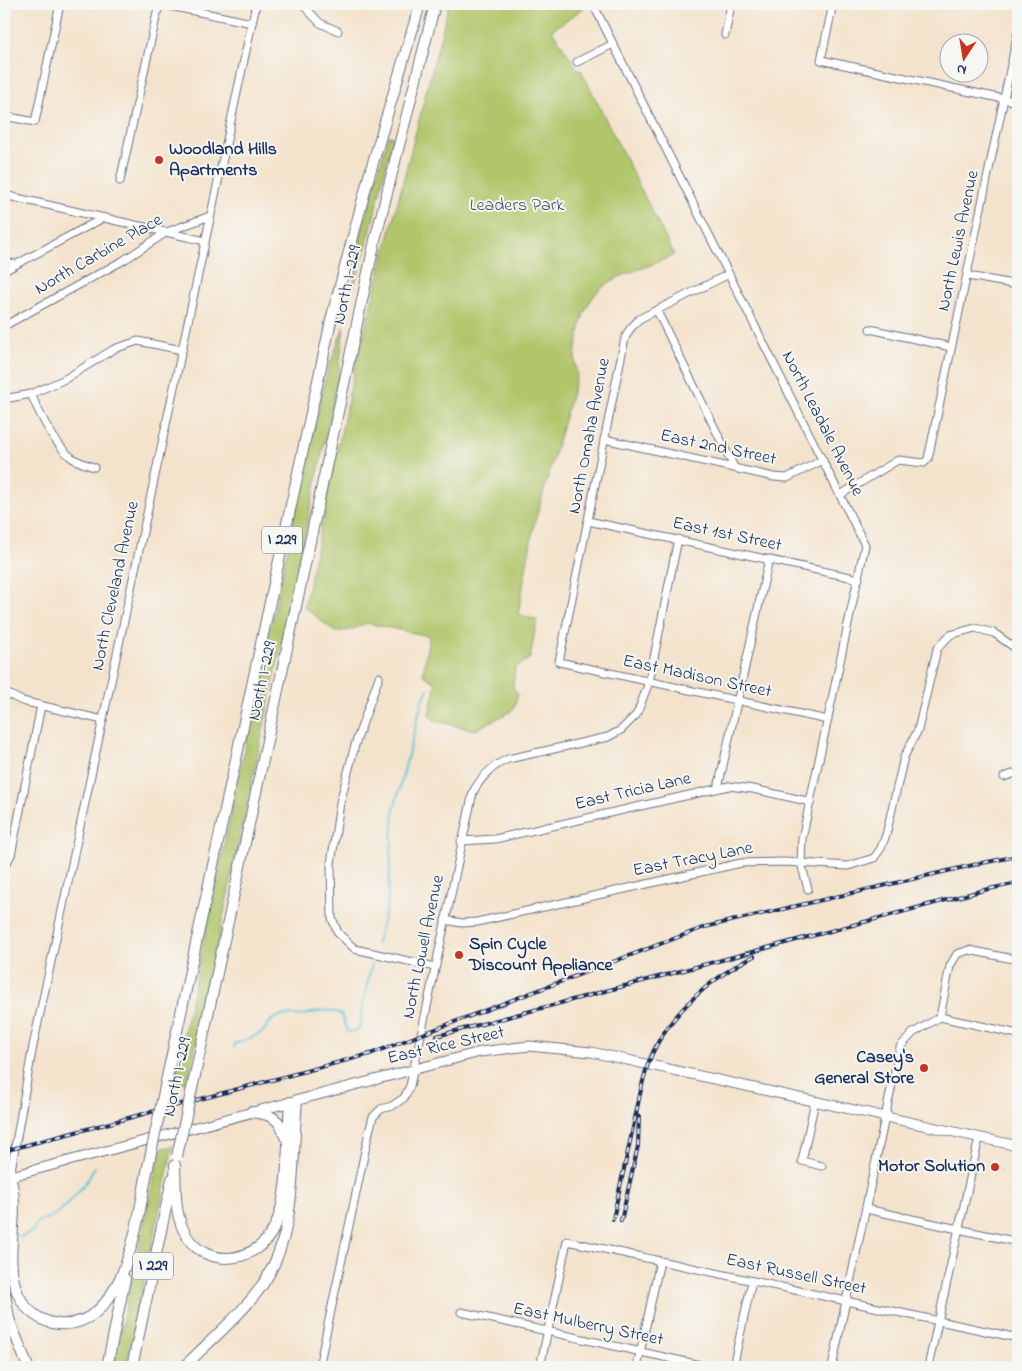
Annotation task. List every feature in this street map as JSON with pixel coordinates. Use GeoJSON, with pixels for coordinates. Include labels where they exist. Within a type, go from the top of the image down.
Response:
{"type":"FeatureCollection","features":[{"type":"Feature","properties":{"kind":"highway","name":"North I-229"},"geometry":{"type":"LineString","coordinates":[[137,1222],[330,326],[367,185],[420,4]]}},
{"type":"Feature","properties":{"kind":"highway","name":"North I-229"},"geometry":{"type":"LineString","coordinates":[[132,1367],[375,240],[435,4]]}},
{"type":"Feature","properties":{"kind":"highway"},"geometry":{"type":"LineString","coordinates":[[176,1161],[177,1205],[182,1229],[188,1238],[202,1252],[224,1259],[232,1259],[257,1249],[274,1228],[282,1205],[287,1146],[294,1101]]}},
{"type":"Feature","properties":{"kind":"highway"},"geometry":{"type":"LineString","coordinates":[[184,1367],[257,1292],[274,1263],[287,1222],[294,1101]]}},
{"type":"Feature","properties":{"kind":"highway"},"geometry":{"type":"LineString","coordinates":[[251,1112],[270,1115],[279,1121],[284,1130],[287,1146]]}},
{"type":"Feature","properties":{"kind":"highway"},"geometry":{"type":"LineString","coordinates":[[7,1177],[15,1201],[11,1256],[13,1280],[24,1304],[36,1316],[48,1322],[76,1323],[102,1308],[117,1286],[137,1222]]}},
{"type":"Feature","properties":{"kind":"highway"},"geometry":{"type":"LineString","coordinates":[[4,1261],[7,1177]]}},
{"type":"Feature","properties":{"kind":"highway","name":"I 229"},"geometry":{"type":"LineString","coordinates":[[107,1367],[137,1222]]}},
{"type":"Feature","properties":{"kind":"highway"},"geometry":{"type":"LineString","coordinates":[[4,1286],[9,1319],[28,1367]]}},
{"type":"Feature","properties":{"kind":"main road","name":"East Rice Street"},"geometry":{"type":"LineString","coordinates":[[7,1177],[496,1049],[546,1046],[591,1052],[1018,1146]]}},
{"type":"Feature","properties":{"kind":"street"},"geometry":{"type":"LineString","coordinates":[[4,116],[35,122],[60,4]]}},
{"type":"Feature","properties":{"kind":"street"},"geometry":{"type":"LineString","coordinates":[[120,181],[160,4],[252,23]]}},
{"type":"Feature","properties":{"kind":"street","name":"North Cleveland Avenue"},"geometry":{"type":"LineString","coordinates":[[7,1177],[33,1046],[256,4]]}},
{"type":"Feature","properties":{"kind":"street"},"geometry":{"type":"LineString","coordinates":[[302,4],[320,22],[338,31]]}},
{"type":"Feature","properties":{"kind":"street","name":"North Leadale Avenue"},"geometry":{"type":"LineString","coordinates":[[593,4],[865,544],[802,839],[801,863],[808,888]]}},
{"type":"Feature","properties":{"kind":"street"},"geometry":{"type":"LineString","coordinates":[[724,35],[731,4]]}},
{"type":"Feature","properties":{"kind":"street"},"geometry":{"type":"LineString","coordinates":[[833,4],[821,60],[1018,102]]}},
{"type":"Feature","properties":{"kind":"street","name":"North Lewis Avenue"},"geometry":{"type":"LineString","coordinates":[[840,494],[895,462],[924,463],[929,456],[1018,32]]}},
{"type":"Feature","properties":{"kind":"street"},"geometry":{"type":"LineString","coordinates":[[577,62],[613,44]]}},
{"type":"Feature","properties":{"kind":"street"},"geometry":{"type":"LineString","coordinates":[[4,195],[205,241]]}},
{"type":"Feature","properties":{"kind":"street","name":"North Carbine Place"},"geometry":{"type":"LineString","coordinates":[[4,326],[132,255],[167,232],[210,216]]}},
{"type":"Feature","properties":{"kind":"street"},"geometry":{"type":"LineString","coordinates":[[4,271],[103,218]]}},
{"type":"Feature","properties":{"kind":"street"},"geometry":{"type":"LineString","coordinates":[[4,262],[16,264]]}},
{"type":"Feature","properties":{"kind":"street","name":"North Omaha Avenue"},"geometry":{"type":"LineString","coordinates":[[559,662],[625,338],[639,319],[729,274]]}},
{"type":"Feature","properties":{"kind":"street"},"geometry":{"type":"LineString","coordinates":[[968,276],[1018,285]]}},
{"type":"Feature","properties":{"kind":"street"},"geometry":{"type":"LineString","coordinates":[[657,311],[734,467]]}},
{"type":"Feature","properties":{"kind":"street"},"geometry":{"type":"LineString","coordinates":[[870,329],[951,347]]}},
{"type":"Feature","properties":{"kind":"street"},"geometry":{"type":"LineString","coordinates":[[4,399],[32,394],[64,379],[114,349],[138,341],[182,350]]}},
{"type":"Feature","properties":{"kind":"street"},"geometry":{"type":"LineString","coordinates":[[32,394],[45,422],[63,449],[76,460],[94,467]]}},
{"type":"Feature","properties":{"kind":"street","name":"East 2nd Street"},"geometry":{"type":"LineString","coordinates":[[604,439],[787,478],[823,460]]}},
{"type":"Feature","properties":{"kind":"street","name":"East 1st Street"},"geometry":{"type":"LineString","coordinates":[[588,521],[859,579]]}},
{"type":"Feature","properties":{"kind":"street","name":"North Lowell Avenue"},"geometry":{"type":"LineString","coordinates":[[319,1367],[373,1117],[381,1109],[392,1106],[404,1098],[410,1086],[461,841],[479,780],[508,759],[615,734],[638,714],[650,682],[678,539]]}},
{"type":"Feature","properties":{"kind":"street"},"geometry":{"type":"LineString","coordinates":[[718,788],[769,559]]}},
{"type":"Feature","properties":{"kind":"street","name":"East Tracy Lane"},"geometry":{"type":"LineString","coordinates":[[445,920],[462,923],[477,922],[741,863],[756,861],[848,866],[874,858],[881,848],[886,835],[904,757],[918,730],[935,654],[950,635],[969,628],[982,628],[994,632],[1018,650]]}},
{"type":"Feature","properties":{"kind":"street","name":"East Madison Street"},"geometry":{"type":"LineString","coordinates":[[559,662],[828,720]]}},
{"type":"Feature","properties":{"kind":"street"},"geometry":{"type":"LineString","coordinates":[[379,678],[355,745],[340,802],[332,864],[332,918],[338,933],[355,949],[435,967]]}},
{"type":"Feature","properties":{"kind":"street"},"geometry":{"type":"LineString","coordinates":[[4,692],[22,701],[103,720]]}},
{"type":"Feature","properties":{"kind":"street"},"geometry":{"type":"LineString","coordinates":[[4,867],[11,855],[41,706]]}},
{"type":"Feature","properties":{"kind":"street"},"geometry":{"type":"LineString","coordinates":[[1004,777],[1018,772]]}},
{"type":"Feature","properties":{"kind":"street","name":"East Tricia Lane"},"geometry":{"type":"LineString","coordinates":[[461,841],[494,839],[718,788],[736,786],[811,802]]}},
{"type":"Feature","properties":{"kind":"street"},"geometry":{"type":"LineString","coordinates":[[832,1367],[901,1043],[940,1016],[950,966],[954,956],[962,951],[974,951],[1018,960]]}},
{"type":"Feature","properties":{"kind":"street"},"geometry":{"type":"LineString","coordinates":[[940,1016],[1018,1034]]}},
{"type":"Feature","properties":{"kind":"street"},"geometry":{"type":"LineString","coordinates":[[815,1101],[802,1161],[822,1166]]}},
{"type":"Feature","properties":{"kind":"street"},"geometry":{"type":"LineString","coordinates":[[928,1367],[978,1138]]}},
{"type":"Feature","properties":{"kind":"street"},"geometry":{"type":"LineString","coordinates":[[866,1209],[1018,1242]]}},
{"type":"Feature","properties":{"kind":"street","name":"East Russell Street"},"geometry":{"type":"LineString","coordinates":[[548,1331],[567,1241],[1018,1338]]}},
{"type":"Feature","properties":{"kind":"street"},"geometry":{"type":"LineString","coordinates":[[637,1367],[660,1261]]}},
{"type":"Feature","properties":{"kind":"street"},"geometry":{"type":"LineString","coordinates":[[733,1367],[752,1281]]}},
{"type":"Feature","properties":{"kind":"street","name":"East Mulberry Street"},"geometry":{"type":"LineString","coordinates":[[461,1312],[709,1367]]}},
{"type":"Feature","properties":{"kind":"street"},"geometry":{"type":"LineString","coordinates":[[540,1367],[548,1331]]}},
{"type":"Feature","properties":{"kind":"green space","name":"Leaders Park"},"geometry":{"type":"Polygon","coordinates":[[[449,4],[581,4],[584,8],[552,30],[578,70],[581,70],[674,255],[613,280],[592,299],[584,314],[575,354],[577,375],[534,525],[518,614],[537,620],[530,658],[515,668],[513,687],[518,695],[513,710],[475,730],[435,721],[429,714],[436,683],[423,675],[429,636],[366,623],[351,630],[334,632],[304,607],[355,367],[449,4]]]}},
{"type":"Feature","properties":{"kind":"green space"},"geometry":{"type":"Polygon","coordinates":[[[388,136],[393,137],[369,237],[353,290],[360,238],[388,136]]]}},
{"type":"Feature","properties":{"kind":"green space"},"geometry":{"type":"Polygon","coordinates":[[[344,326],[338,379],[188,1081],[173,1085],[308,453],[327,373],[344,326]]]}},
{"type":"Feature","properties":{"kind":"green space"},"geometry":{"type":"Polygon","coordinates":[[[173,1146],[126,1367],[113,1367],[160,1149],[173,1146]]]}},
{"type":"Feature","properties":{"kind":"waterway"},"geometry":{"type":"LineString","coordinates":[[376,945],[387,907],[394,810],[422,701],[428,689]]}},
{"type":"Feature","properties":{"kind":"waterway"},"geometry":{"type":"LineString","coordinates":[[234,1047],[235,1043],[261,1033],[272,1020],[284,1015],[300,1015],[322,1011],[336,1012],[341,1014],[348,1032],[357,1031],[361,1024],[362,1007],[372,964]]}},
{"type":"Feature","properties":{"kind":"waterway"},"geometry":{"type":"LineString","coordinates":[[20,1237],[33,1231],[38,1221],[54,1215],[63,1208],[79,1192],[95,1167]]}},
{"type":"Feature","properties":{"kind":"railway"},"geometry":{"type":"LineString","coordinates":[[4,1151],[370,1054],[705,927],[1018,856]]}},
{"type":"Feature","properties":{"kind":"railway"},"geometry":{"type":"LineString","coordinates":[[437,1036],[984,890],[1018,883]]}},
{"type":"Feature","properties":{"kind":"railway"},"geometry":{"type":"LineString","coordinates":[[613,1219],[642,1085],[653,1052],[661,1037],[683,1009],[709,984],[754,956]]}},
{"type":"Feature","properties":{"kind":"railway"},"geometry":{"type":"LineString","coordinates":[[621,1221],[638,1146],[639,1116]]}},
{"type":"Feature","properties":{"kind":"place","name":"Woodland Hills Apartments"},"geometry":{"type":"Point","coordinates":[159,160]}},
{"type":"Feature","properties":{"kind":"place","name":"Spin Cycle Discount Appliance"},"geometry":{"type":"Point","coordinates":[459,955]}},
{"type":"Feature","properties":{"kind":"place","name":"Casey's General Store"},"geometry":{"type":"Point","coordinates":[924,1068]}},
{"type":"Feature","properties":{"kind":"place","name":"Motor Solution"},"geometry":{"type":"Point","coordinates":[995,1167]}}]}
